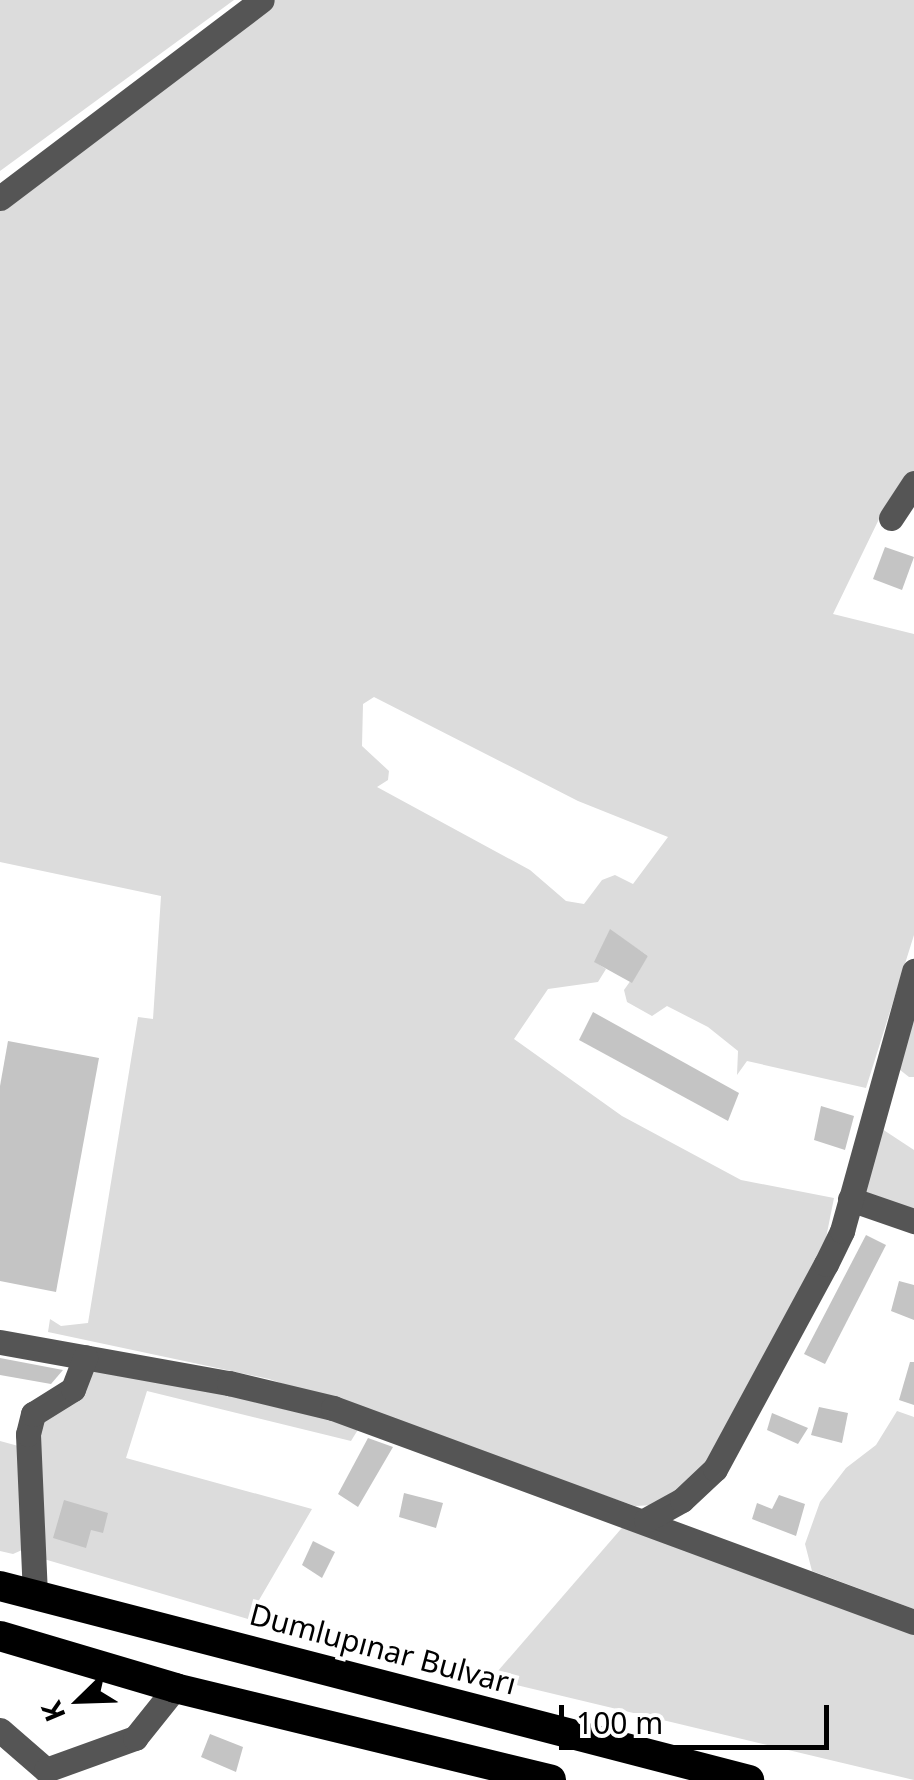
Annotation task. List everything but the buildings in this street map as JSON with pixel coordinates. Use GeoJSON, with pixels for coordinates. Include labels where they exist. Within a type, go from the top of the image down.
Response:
{"type":"FeatureCollection","features":[{"type":"Feature","properties":{"kind":"highway","name":"Dumlupınar Bulvarı"},"geometry":{"type":"LineString","coordinates":[[0,1586],[749,1780]]}},
{"type":"Feature","properties":{"kind":"highway"},"geometry":{"type":"LineString","coordinates":[[0,1636],[175,1688],[551,1780]]}},
{"type":"Feature","properties":{"kind":"street"},"geometry":{"type":"LineString","coordinates":[[0,198],[262,0]]}},
{"type":"Feature","properties":{"kind":"street"},"geometry":{"type":"LineString","coordinates":[[891,518],[914,483]]}},
{"type":"Feature","properties":{"kind":"street"},"geometry":{"type":"LineString","coordinates":[[646,1520],[682,1500],[716,1469],[826,1264],[850,1199],[914,971]]}},
{"type":"Feature","properties":{"kind":"street"},"geometry":{"type":"LineString","coordinates":[[850,1199],[914,1222]]}},
{"type":"Feature","properties":{"kind":"street"},"geometry":{"type":"LineString","coordinates":[[0,1342],[333,1408],[646,1520],[914,1622]]}},
{"type":"Feature","properties":{"kind":"street"},"geometry":{"type":"LineString","coordinates":[[35,1595],[28,1434],[33,1414],[73,1389],[85,1357]]}},
{"type":"Feature","properties":{"kind":"street"},"geometry":{"type":"LineString","coordinates":[[0,1730],[46,1770],[135,1738],[175,1688]]}},
{"type":"Feature","properties":{"kind":"shaded area"},"geometry":{"type":"Polygon","coordinates":[[[0,0],[234,0],[0,171],[0,0]]]}},
{"type":"Feature","properties":{"kind":"shaded area"},"geometry":{"type":"Polygon","coordinates":[[[273,0],[914,0],[914,474],[880,517],[833,614],[914,634],[914,935],[866,1088],[747,1061],[737,1075],[738,1051],[708,1027],[667,1006],[652,1016],[627,1002],[624,990],[648,956],[610,930],[595,962],[606,969],[598,982],[548,989],[514,1039],[622,1116],[741,1180],[834,1198],[825,1243],[706,1469],[654,1505],[635,1506],[269,1379],[48,1332],[50,1319],[61,1326],[88,1323],[138,1017],[153,1019],[161,896],[0,862],[0,207],[273,0]],[[374,697],[363,704],[362,746],[389,771],[388,780],[377,787],[530,870],[566,901],[584,904],[602,880],[615,875],[633,884],[668,837],[578,801],[374,697]]]}},
{"type":"Feature","properties":{"kind":"shaded area"},"geometry":{"type":"Polygon","coordinates":[[[914,994],[914,1077],[909,1077],[895,1066],[914,994]]]}},
{"type":"Feature","properties":{"kind":"shaded area"},"geometry":{"type":"Polygon","coordinates":[[[876,1125],[914,1150],[914,1214],[865,1193],[876,1125]]]}},
{"type":"Feature","properties":{"kind":"shaded area"},"geometry":{"type":"Polygon","coordinates":[[[99,1364],[203,1384],[359,1428],[351,1441],[147,1391],[126,1458],[312,1509],[248,1619],[37,1557],[36,1420],[99,1364]]]}},
{"type":"Feature","properties":{"kind":"shaded area"},"geometry":{"type":"Polygon","coordinates":[[[897,1411],[914,1417],[914,1609],[812,1571],[805,1544],[820,1502],[846,1468],[876,1445],[897,1411]]]}},
{"type":"Feature","properties":{"kind":"shaded area"},"geometry":{"type":"Polygon","coordinates":[[[0,1441],[22,1447],[22,1550],[13,1554],[0,1551],[0,1441]]]}},
{"type":"Feature","properties":{"kind":"shaded area"},"geometry":{"type":"Polygon","coordinates":[[[627,1522],[914,1632],[914,1780],[491,1679],[627,1522]]]}}]}
